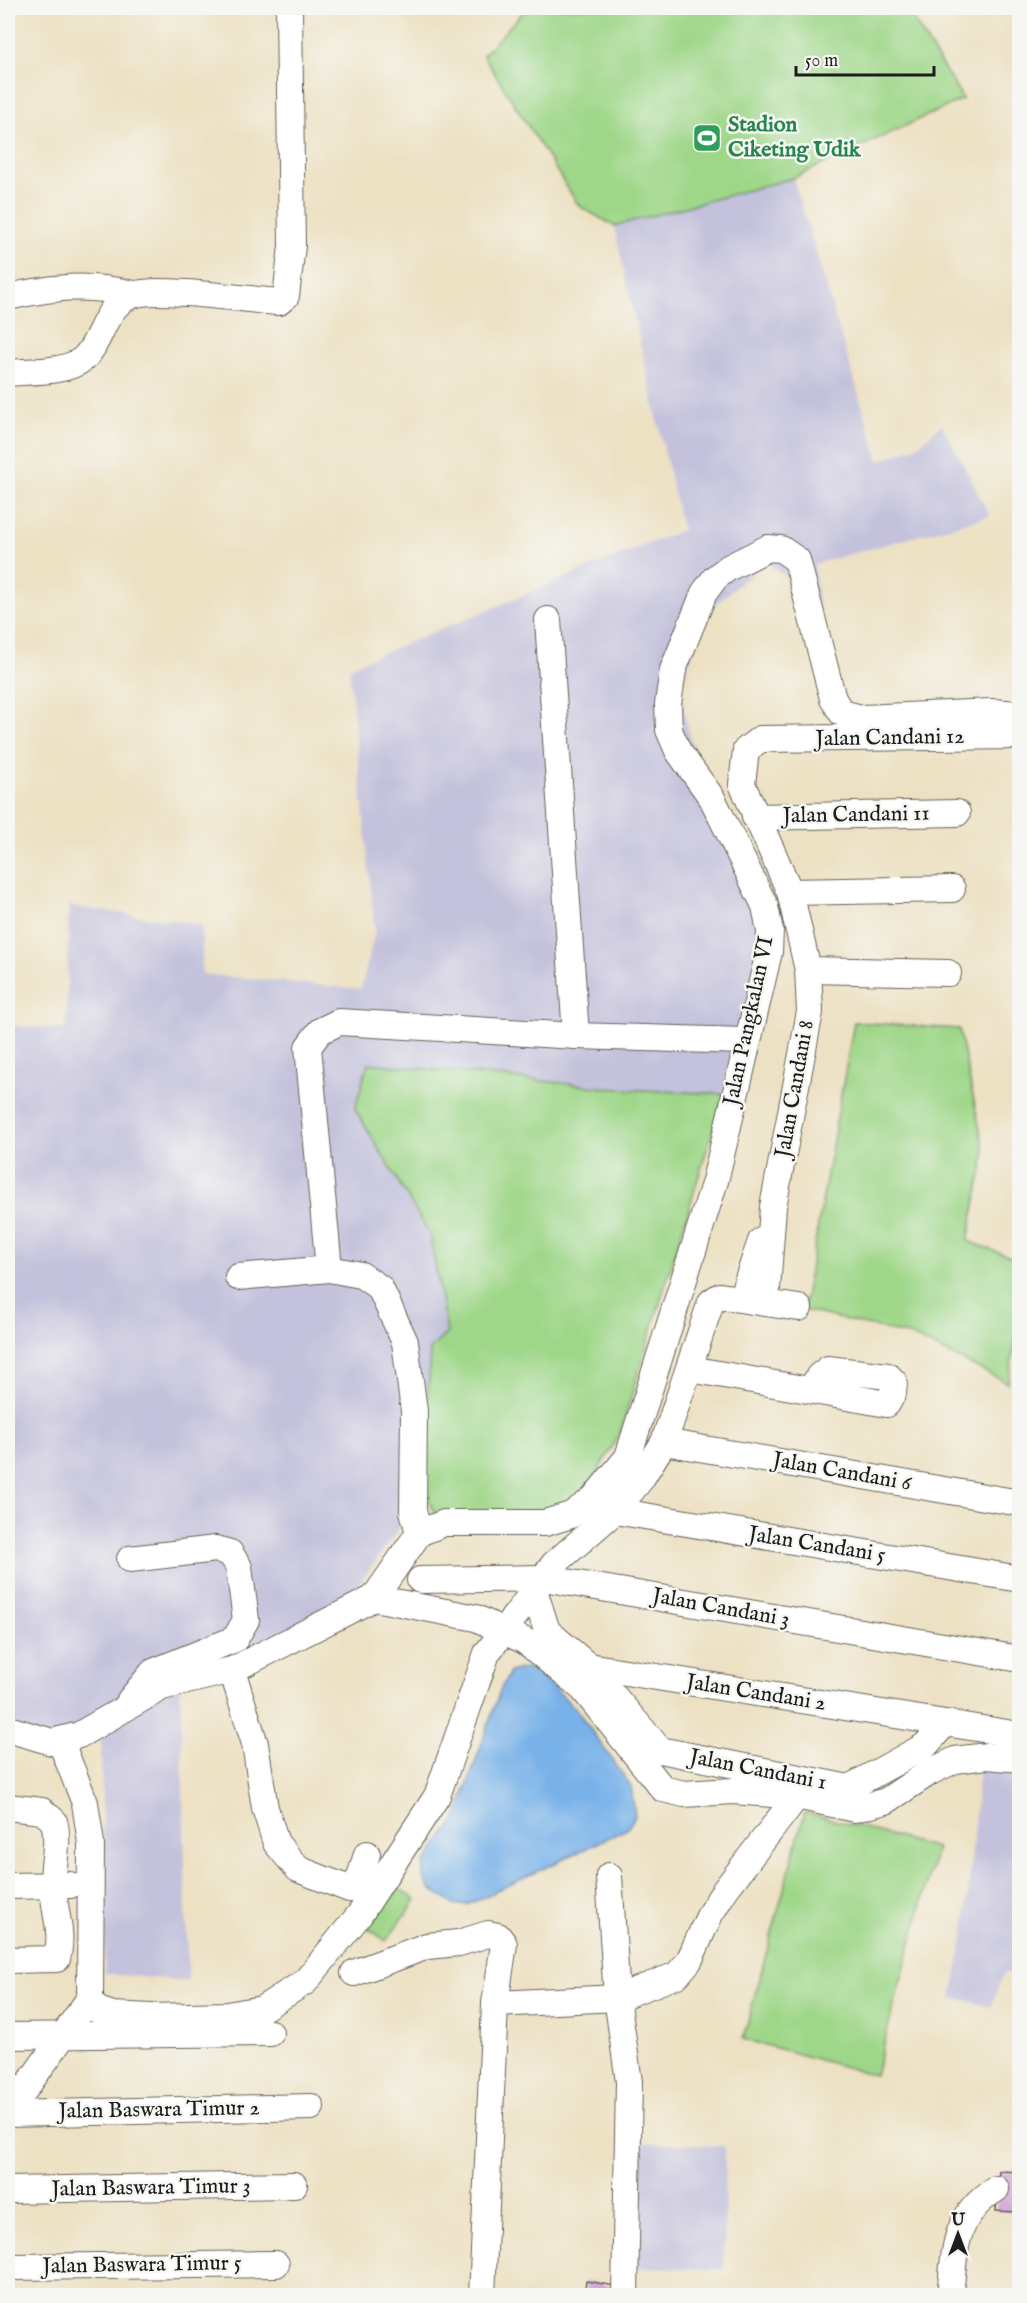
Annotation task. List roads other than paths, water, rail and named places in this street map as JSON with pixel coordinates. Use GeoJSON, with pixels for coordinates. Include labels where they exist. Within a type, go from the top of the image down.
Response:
{"type":"FeatureCollection","features":[{"type":"Feature","properties":{"kind":"street"},"geometry":{"type":"LineString","coordinates":[[8,297],[61,286],[107,288],[134,294],[160,293],[279,302],[286,296],[292,246],[289,8]]}},
{"type":"Feature","properties":{"kind":"street"},"geometry":{"type":"LineString","coordinates":[[8,373],[66,367],[84,358],[110,314],[120,302],[134,294]]}},
{"type":"Feature","properties":{"kind":"street","name":"Jalan Pangkalan VI"},"geometry":{"type":"LineString","coordinates":[[419,1533],[444,1523],[545,1523],[571,1515],[593,1499],[628,1457],[715,1181],[746,1041],[769,952],[770,931],[765,906],[712,798],[678,751],[669,730],[668,704],[673,670],[704,593],[715,578],[728,568],[768,548],[781,549],[797,560],[833,699],[842,713],[862,718],[992,712],[1020,714]]}},
{"type":"Feature","properties":{"kind":"street"},"geometry":{"type":"LineString","coordinates":[[548,620],[576,1036]]}},
{"type":"Feature","properties":{"kind":"street","name":"Jalan Candani 12"},"geometry":{"type":"LineString","coordinates":[[760,739],[1020,736]]}},
{"type":"Feature","properties":{"kind":"street","name":"Jalan Candani 8"},"geometry":{"type":"LineString","coordinates":[[760,739],[746,750],[742,784],[790,892],[808,970],[810,1012],[773,1207],[766,1303]]}},
{"type":"Feature","properties":{"kind":"street","name":"Jalan Candani 11"},"geometry":{"type":"LineString","coordinates":[[755,817],[957,813]]}},
{"type":"Feature","properties":{"kind":"street"},"geometry":{"type":"LineString","coordinates":[[790,892],[952,889]]}},
{"type":"Feature","properties":{"kind":"street"},"geometry":{"type":"LineString","coordinates":[[808,970],[948,973]]}},
{"type":"Feature","properties":{"kind":"street"},"geometry":{"type":"LineString","coordinates":[[329,1269],[308,1047],[320,1031],[339,1022],[576,1036],[746,1041]]}},
{"type":"Feature","properties":{"kind":"street","name":"Jalan Candani 8"},"geometry":{"type":"LineString","coordinates":[[90,1998],[95,2009],[113,2015],[151,2017],[227,2015],[262,2009],[305,1982],[360,1914],[437,1796],[487,1653],[554,1564],[615,1511],[641,1479],[664,1442],[711,1302],[730,1297],[773,1207]]}},
{"type":"Feature","properties":{"kind":"street"},"geometry":{"type":"LineString","coordinates":[[8,1729],[52,1742],[79,1735],[119,1714],[162,1687],[232,1670],[374,1598],[419,1533],[413,1511],[414,1411],[405,1342],[380,1288],[361,1275],[329,1269],[238,1277]]}},
{"type":"Feature","properties":{"kind":"street"},"geometry":{"type":"LineString","coordinates":[[730,1297],[799,1308]]}},
{"type":"Feature","properties":{"kind":"street"},"geometry":{"type":"LineString","coordinates":[[690,1369],[811,1390]]}},
{"type":"Feature","properties":{"kind":"street","name":"Jalan Candani 6"},"geometry":{"type":"LineString","coordinates":[[664,1442],[1020,1503]]}},
{"type":"Feature","properties":{"kind":"street","name":"Jalan Candani 5"},"geometry":{"type":"LineString","coordinates":[[615,1511],[1020,1579]]}},
{"type":"Feature","properties":{"kind":"street"},"geometry":{"type":"LineString","coordinates":[[119,1714],[153,1672],[235,1639],[246,1620],[239,1567],[230,1553],[216,1549],[130,1558]]}},
{"type":"Feature","properties":{"kind":"street","name":"Jalan Candani 3"},"geometry":{"type":"LineString","coordinates":[[420,1580],[539,1584],[1020,1659]]}},
{"type":"Feature","properties":{"kind":"street"},"geometry":{"type":"LineString","coordinates":[[539,1584],[547,1630],[588,1666]]}},
{"type":"Feature","properties":{"kind":"street"},"geometry":{"type":"LineString","coordinates":[[374,1598],[476,1618],[504,1629],[525,1641],[583,1689],[663,1789],[684,1794],[733,1791],[797,1796],[855,1809],[886,1801],[930,1772],[955,1760],[987,1756],[1020,1759]]}},
{"type":"Feature","properties":{"kind":"street","name":"Jalan Candani 1"},"geometry":{"type":"LineString","coordinates":[[588,1666],[660,1750],[849,1788],[925,1746],[945,1723]]}},
{"type":"Feature","properties":{"kind":"street","name":"Jalan Candani 2"},"geometry":{"type":"LineString","coordinates":[[588,1666],[1020,1735]]}},
{"type":"Feature","properties":{"kind":"street"},"geometry":{"type":"LineString","coordinates":[[232,1670],[255,1744],[265,1808],[276,1843],[298,1869],[349,1889],[359,1880],[367,1854]]}},
{"type":"Feature","properties":{"kind":"street"},"geometry":{"type":"LineString","coordinates":[[8,1960],[57,1959],[70,1886],[91,1843],[85,1803],[60,1740]]}},
{"type":"Feature","properties":{"kind":"street"},"geometry":{"type":"LineString","coordinates":[[495,2004],[618,1998],[677,1975],[689,1961],[710,1914],[725,1890],[797,1796]]}},
{"type":"Feature","properties":{"kind":"street"},"geometry":{"type":"LineString","coordinates":[[8,1807],[42,1811],[54,1821],[70,1886],[90,1998],[61,2035],[8,2113]]}},
{"type":"Feature","properties":{"kind":"street"},"geometry":{"type":"LineString","coordinates":[[609,1876],[618,1998],[629,2082],[625,2295]]}},
{"type":"Feature","properties":{"kind":"street"},"geometry":{"type":"LineString","coordinates":[[8,1886],[70,1886]]}},
{"type":"Feature","properties":{"kind":"street"},"geometry":{"type":"LineString","coordinates":[[354,1973],[427,1946],[459,1943],[488,1934],[498,1936],[504,1944],[495,2004],[482,2295]]}},
{"type":"Feature","properties":{"kind":"street"},"geometry":{"type":"LineString","coordinates":[[8,2036],[270,2033]]}},
{"type":"Feature","properties":{"kind":"street","name":"Jalan Baswara Timur 2"},"geometry":{"type":"LineString","coordinates":[[8,2113],[311,2107]]}},
{"type":"Feature","properties":{"kind":"street","name":"Jalan Baswara Timur 3"},"geometry":{"type":"LineString","coordinates":[[8,2190],[294,2185]]}},
{"type":"Feature","properties":{"kind":"street"},"geometry":{"type":"LineString","coordinates":[[951,2295],[956,2239],[978,2201],[996,2189]]}},
{"type":"Feature","properties":{"kind":"street","name":"Jalan Baswara Timur 5"},"geometry":{"type":"LineString","coordinates":[[8,2267],[276,2264]]}},
{"type":"Feature","properties":{"kind":"water"},"geometry":{"type":"Polygon","coordinates":[[[524,1668],[537,1671],[576,1709],[631,1786],[635,1816],[627,1829],[467,1905],[455,1905],[430,1889],[423,1875],[424,1864],[455,1821],[501,1688],[510,1672],[524,1668]]]}},
{"type":"Feature","properties":{"kind":"place","name":"Stadion Ciketing Udik"},"geometry":{"type":"Point","coordinates":[707,138]}}]}
